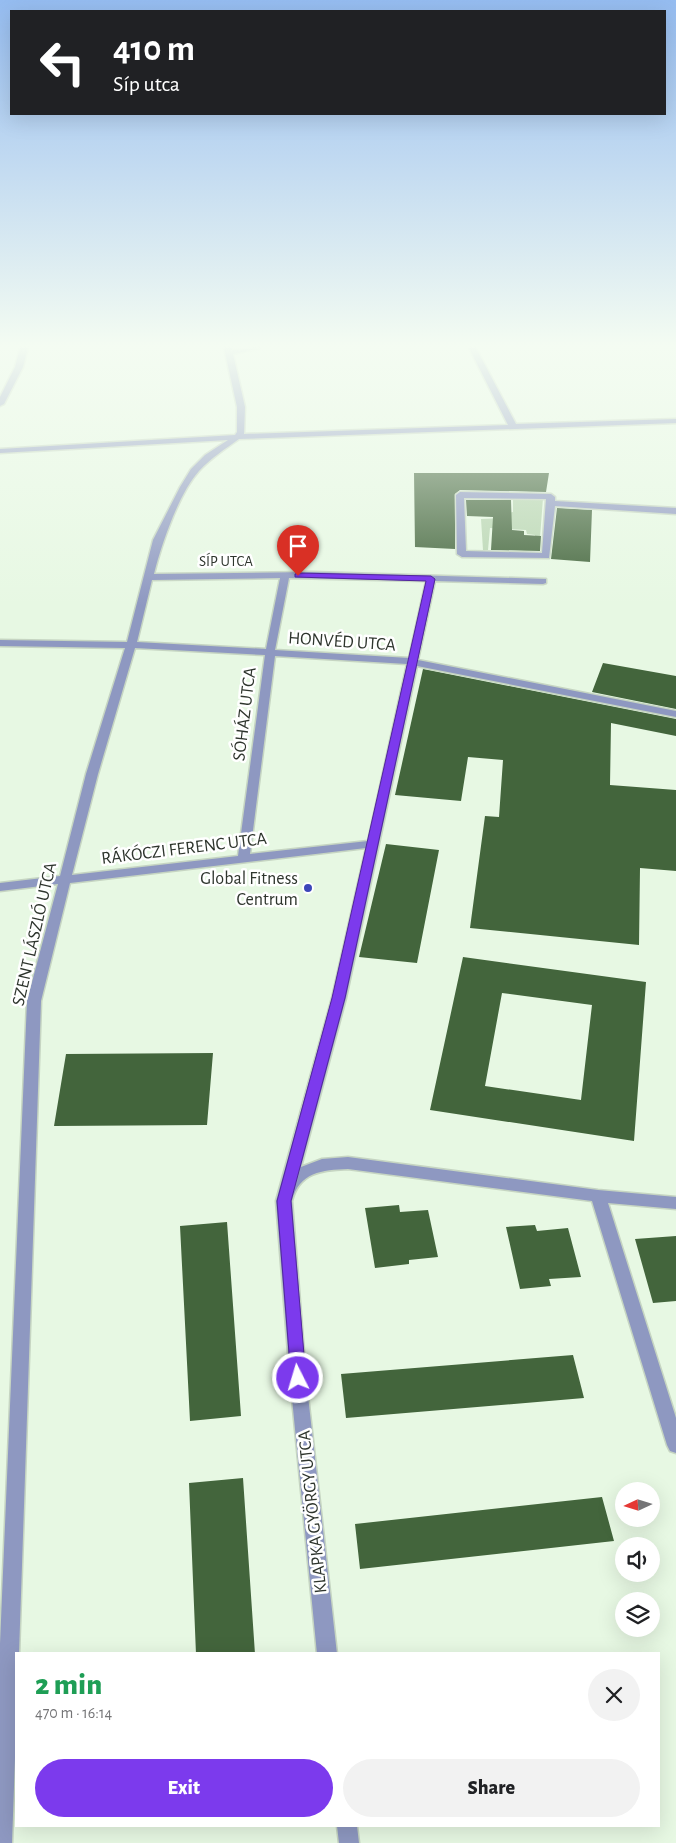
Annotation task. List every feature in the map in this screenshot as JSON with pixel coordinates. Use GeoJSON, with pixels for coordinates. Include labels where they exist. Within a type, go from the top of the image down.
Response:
{"type":"FeatureCollection","features":[{"type":"Feature","properties":{"kind":"street"},"geometry":{"type":"LineString","coordinates":[[236,438],[240,434]]}},
{"type":"Feature","properties":{"kind":"street"},"geometry":{"type":"LineString","coordinates":[[0,451],[302,434]]}},
{"type":"Feature","properties":{"kind":"street","name":"SZENT LÁSZLÓ UTCA"},"geometry":{"type":"LineString","coordinates":[[2,1843],[34,1001],[92,774],[131,645],[158,540],[194,471],[208,457],[236,438]]}},
{"type":"Feature","properties":{"kind":"street"},"geometry":{"type":"LineString","coordinates":[[460,495],[552,497],[552,503],[546,556],[462,554],[460,495]]}},
{"type":"Feature","properties":{"kind":"street"},"geometry":{"type":"LineString","coordinates":[[552,503],[676,511]]}},
{"type":"Feature","properties":{"kind":"street","name":"SÍP UTCA"},"geometry":{"type":"LineString","coordinates":[[148,577],[285,576],[544,581]]}},
{"type":"Feature","properties":{"kind":"street","name":"SÓHÁZ UTCA"},"geometry":{"type":"LineString","coordinates":[[244,858],[270,652],[285,576]]}},
{"type":"Feature","properties":{"kind":"street","name":"KLAPKA GYÖRGY UTCA"},"geometry":{"type":"LineString","coordinates":[[328,1652],[298,1378],[284,1201],[338,998],[431,579]]}},
{"type":"Feature","properties":{"kind":"street","name":"HONVÉD UTCA"},"geometry":{"type":"LineString","coordinates":[[0,643],[131,645],[373,658],[414,662],[676,714]]}},
{"type":"Feature","properties":{"kind":"street","name":"RÁKÓCZI FERENC UTCA"},"geometry":{"type":"LineString","coordinates":[[0,887],[372,844]]}},
{"type":"Feature","properties":{"kind":"street"},"geometry":{"type":"LineString","coordinates":[[286,1190],[298,1176],[317,1164],[348,1163],[598,1196],[676,1204]]}},
{"type":"Feature","properties":{"kind":"street"},"geometry":{"type":"LineString","coordinates":[[598,1196],[676,1445]]}},
{"type":"Feature","properties":{"kind":"street"},"geometry":{"type":"LineString","coordinates":[[347,1827],[349,1843]]}},
{"type":"Feature","properties":{"kind":"green space"},"geometry":{"type":"Polygon","coordinates":[[[513,498],[543,498],[539,551],[535,550],[535,535],[527,534],[526,530],[490,528],[488,550],[483,550],[481,519],[505,518],[505,513],[513,512],[513,498]]]}},
{"type":"Feature","properties":{"kind":"building"},"geometry":{"type":"Polygon","coordinates":[[[414,473],[549,473],[546,492],[460,490],[455,494],[455,549],[415,547],[414,473]]]}},
{"type":"Feature","properties":{"kind":"building"},"geometry":{"type":"Polygon","coordinates":[[[466,500],[511,500],[512,530],[524,531],[524,535],[541,536],[540,551],[491,550],[493,517],[467,516],[466,500]]]}},
{"type":"Feature","properties":{"kind":"building"},"geometry":{"type":"Polygon","coordinates":[[[557,508],[592,510],[590,562],[551,559],[557,508]]]}},
{"type":"Feature","properties":{"kind":"building"},"geometry":{"type":"Polygon","coordinates":[[[603,663],[676,676],[676,709],[592,692],[603,663]]]}},
{"type":"Feature","properties":{"kind":"building"},"geometry":{"type":"Polygon","coordinates":[[[423,669],[676,719],[676,736],[611,723],[610,785],[676,790],[676,871],[640,868],[639,945],[470,928],[485,816],[499,817],[503,760],[468,757],[461,801],[395,795],[423,669]]]}},
{"type":"Feature","properties":{"kind":"building"},"geometry":{"type":"Polygon","coordinates":[[[386,844],[439,850],[417,963],[359,957],[386,844]]]}},
{"type":"Feature","properties":{"kind":"building"},"geometry":{"type":"Polygon","coordinates":[[[463,957],[646,982],[634,1141],[430,1110],[463,957]],[[502,993],[485,1086],[581,1100],[592,1005],[502,993]]]}},
{"type":"Feature","properties":{"kind":"building"},"geometry":{"type":"Polygon","coordinates":[[[213,1053],[207,1125],[54,1126],[66,1054],[213,1053]]]}},
{"type":"Feature","properties":{"kind":"building"},"geometry":{"type":"Polygon","coordinates":[[[399,1205],[400,1212],[428,1210],[438,1257],[409,1260],[409,1264],[375,1268],[365,1208],[399,1205]]]}},
{"type":"Feature","properties":{"kind":"building"},"geometry":{"type":"Polygon","coordinates":[[[227,1222],[241,1416],[190,1421],[180,1226],[227,1222]]]}},
{"type":"Feature","properties":{"kind":"building"},"geometry":{"type":"Polygon","coordinates":[[[535,1225],[537,1231],[568,1228],[581,1277],[549,1279],[551,1286],[520,1289],[506,1227],[535,1225]]]}},
{"type":"Feature","properties":{"kind":"building"},"geometry":{"type":"Polygon","coordinates":[[[676,1236],[676,1301],[653,1303],[635,1239],[676,1236]]]}},
{"type":"Feature","properties":{"kind":"building"},"geometry":{"type":"Polygon","coordinates":[[[573,1355],[584,1398],[346,1418],[341,1374],[573,1355]]]}},
{"type":"Feature","properties":{"kind":"building"},"geometry":{"type":"Polygon","coordinates":[[[243,1478],[255,1652],[196,1652],[189,1483],[243,1478]]]}},
{"type":"Feature","properties":{"kind":"building"},"geometry":{"type":"Polygon","coordinates":[[[602,1497],[614,1541],[360,1569],[355,1524],[602,1497]]]}},
{"type":"Feature","properties":{"kind":"place","name":"Global Fitness Centrum"},"geometry":{"type":"Point","coordinates":[308,888]}},
{"type":"Feature","properties":{"kind":"route"},"geometry":{"type":"LineString","coordinates":[[298,576],[431,579],[338,998],[284,1201],[298,1378]]}}]}
